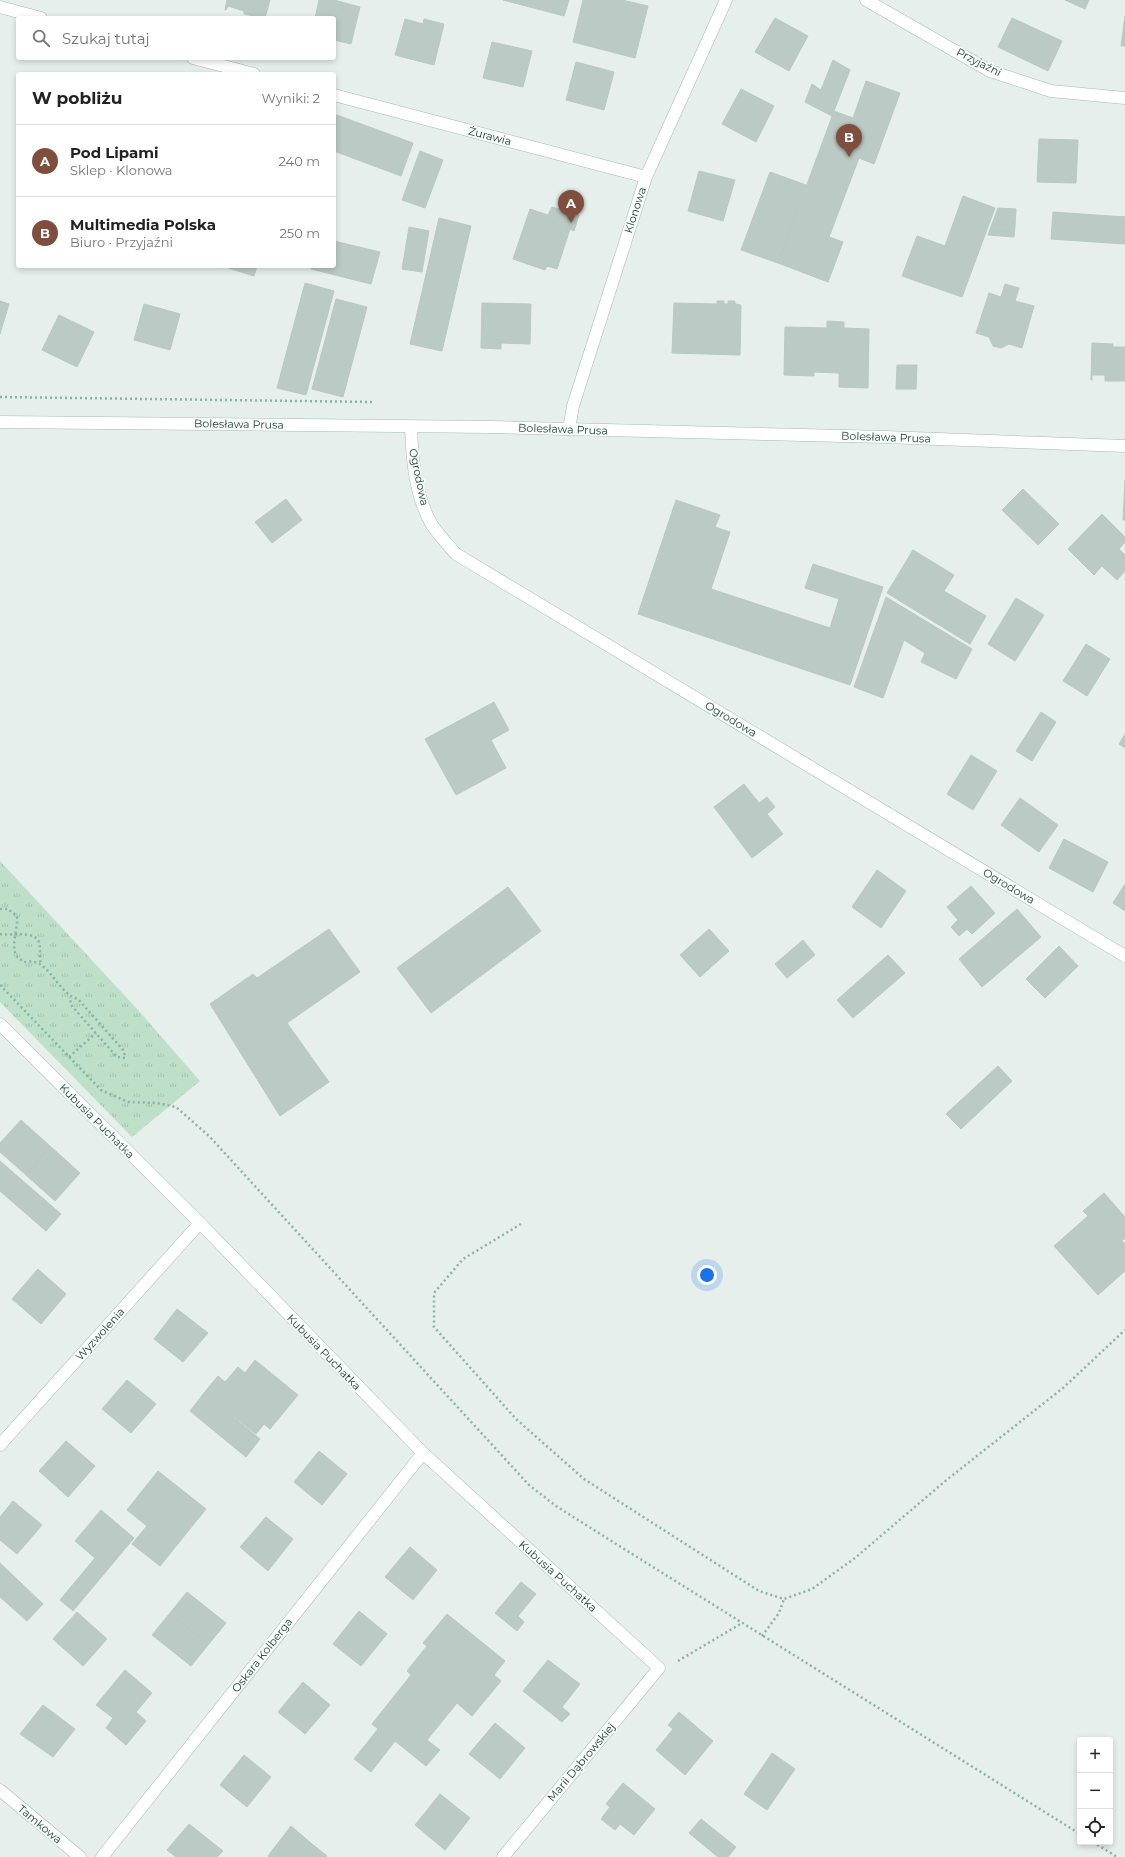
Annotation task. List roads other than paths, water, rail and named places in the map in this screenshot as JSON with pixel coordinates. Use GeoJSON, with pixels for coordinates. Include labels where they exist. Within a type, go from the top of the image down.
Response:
{"type":"FeatureCollection","features":[{"type":"Feature","properties":{"kind":"street","name":"Klonowa"},"geometry":{"type":"LineString","coordinates":[[569,430],[573,406],[646,176],[726,0]]}},
{"type":"Feature","properties":{"kind":"street","name":"Przyjaźni"},"geometry":{"type":"LineString","coordinates":[[866,0],[990,70],[1051,91],[1125,98]]}},
{"type":"Feature","properties":{"kind":"street"},"geometry":{"type":"LineString","coordinates":[[0,7],[34,16]]}},
{"type":"Feature","properties":{"kind":"street"},"geometry":{"type":"LineString","coordinates":[[201,60],[246,72]]}},
{"type":"Feature","properties":{"kind":"street","name":"Żurawia"},"geometry":{"type":"LineString","coordinates":[[336,96],[646,176]]}},
{"type":"Feature","properties":{"kind":"street","name":"Bolesława Prusa"},"geometry":{"type":"LineString","coordinates":[[0,422],[411,426],[885,437],[1125,446]]}},
{"type":"Feature","properties":{"kind":"street","name":"Ogrodowa"},"geometry":{"type":"LineString","coordinates":[[411,426],[412,454],[423,504],[433,526],[456,554],[1125,956]]}},
{"type":"Feature","properties":{"kind":"street","name":"Kubusia Puchatka"},"geometry":{"type":"LineString","coordinates":[[0,1024],[200,1223],[423,1453],[659,1668]]}},
{"type":"Feature","properties":{"kind":"street","name":"Wyzwolenia"},"geometry":{"type":"LineString","coordinates":[[0,1445],[200,1223]]}},
{"type":"Feature","properties":{"kind":"street","name":"Oskara Kolberga"},"geometry":{"type":"LineString","coordinates":[[102,1857],[423,1453]]}},
{"type":"Feature","properties":{"kind":"street","name":"Marii Dąbrowskiej"},"geometry":{"type":"LineString","coordinates":[[503,1857],[659,1668]]}},
{"type":"Feature","properties":{"kind":"street","name":"Tamkowa"},"geometry":{"type":"LineString","coordinates":[[0,1790],[80,1857]]}},
{"type":"Feature","properties":{"kind":"place","name":"Multimedia Polska"},"geometry":{"type":"Point","coordinates":[849,157]}},
{"type":"Feature","properties":{"kind":"place","name":"Pod Lipami"},"geometry":{"type":"Point","coordinates":[571,223]}}]}
